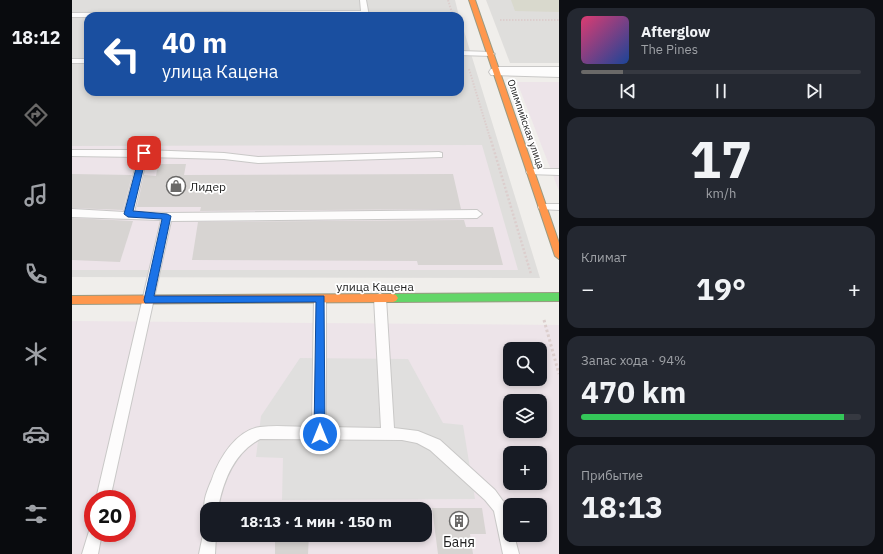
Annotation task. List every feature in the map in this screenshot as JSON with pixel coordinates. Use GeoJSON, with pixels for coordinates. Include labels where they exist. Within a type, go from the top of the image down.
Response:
{"type":"FeatureCollection","features":[{"type":"Feature","properties":{"kind":"street","name":"Олимпийская улица"},"geometry":{"type":"LineString","coordinates":[[472,0],[559,256]]}},
{"type":"Feature","properties":{"kind":"street"},"geometry":{"type":"LineString","coordinates":[[497,72],[559,72]]}},
{"type":"Feature","properties":{"kind":"street","name":"улица Кацена"},"geometry":{"type":"LineString","coordinates":[[72,300],[559,297]]}},
{"type":"Feature","properties":{"kind":"lane"},"geometry":{"type":"LineString","coordinates":[[363,0],[365,12]]}},
{"type":"Feature","properties":{"kind":"lane"},"geometry":{"type":"LineString","coordinates":[[72,15],[84,15]]}},
{"type":"Feature","properties":{"kind":"lane"},"geometry":{"type":"LineString","coordinates":[[464,53],[491,54]]}},
{"type":"Feature","properties":{"kind":"lane"},"geometry":{"type":"LineString","coordinates":[[72,61],[84,61]]}},
{"type":"Feature","properties":{"kind":"lane"},"geometry":{"type":"LineString","coordinates":[[72,153],[144,153],[224,156],[258,160],[439,156]]}},
{"type":"Feature","properties":{"kind":"lane"},"geometry":{"type":"LineString","coordinates":[[128,214],[144,153]]}},
{"type":"Feature","properties":{"kind":"lane"},"geometry":{"type":"LineString","coordinates":[[531,172],[559,172]]}},
{"type":"Feature","properties":{"kind":"lane"},"geometry":{"type":"LineString","coordinates":[[543,207],[559,207]]}},
{"type":"Feature","properties":{"kind":"lane"},"geometry":{"type":"LineString","coordinates":[[72,213],[167,216],[477,214]]}},
{"type":"Feature","properties":{"kind":"lane"},"geometry":{"type":"LineString","coordinates":[[105,490],[167,216]]}},
{"type":"Feature","properties":{"kind":"lane"},"geometry":{"type":"LineString","coordinates":[[380,298],[388,434]]}},
{"type":"Feature","properties":{"kind":"lane"},"geometry":{"type":"LineString","coordinates":[[320,299],[320,434]]}},
{"type":"Feature","properties":{"kind":"lane"},"geometry":{"type":"LineString","coordinates":[[212,502],[212,495],[217,480],[238,445],[248,437],[259,434],[402,434],[418,437],[435,445],[490,495],[501,508],[511,554]]}},
{"type":"Feature","properties":{"kind":"lane"},"geometry":{"type":"LineString","coordinates":[[90,554],[93,542]]}},
{"type":"Feature","properties":{"kind":"lane"},"geometry":{"type":"LineString","coordinates":[[207,554],[208,542]]}},
{"type":"Feature","properties":{"kind":"path"},"geometry":{"type":"LineString","coordinates":[[448,0],[452,12]]}},
{"type":"Feature","properties":{"kind":"path"},"geometry":{"type":"LineString","coordinates":[[479,20],[559,20]]}},
{"type":"Feature","properties":{"kind":"path"},"geometry":{"type":"LineString","coordinates":[[469,68],[559,374]]}},
{"type":"Feature","properties":{"kind":"shaded area"},"geometry":{"type":"Polygon","coordinates":[[[72,0],[455,0],[458,12],[84,12],[84,96],[464,96],[464,31],[540,278],[72,277],[72,0]]]}},
{"type":"Feature","properties":{"kind":"shaded area"},"geometry":{"type":"Polygon","coordinates":[[[486,0],[559,0],[559,63],[510,63],[486,0]]]}},
{"type":"Feature","properties":{"kind":"shaded area"},"geometry":{"type":"Polygon","coordinates":[[[511,0],[559,0],[559,12],[515,11],[511,0]]]}},
{"type":"Feature","properties":{"kind":"shaded area"},"geometry":{"type":"Polygon","coordinates":[[[517,82],[559,82],[559,191],[517,82]]]}},
{"type":"Feature","properties":{"kind":"shaded area"},"geometry":{"type":"Polygon","coordinates":[[[482,145],[518,270],[72,270],[72,146],[482,145]]]}},
{"type":"Feature","properties":{"kind":"shaded area"},"geometry":{"type":"Polygon","coordinates":[[[72,321],[559,325],[559,554],[72,554],[72,321]]]}},
{"type":"Feature","properties":{"kind":"shaded area"},"geometry":{"type":"Polygon","coordinates":[[[300,358],[408,359],[443,423],[463,425],[475,499],[282,500],[283,458],[256,457],[261,416],[300,358]]]}},
{"type":"Feature","properties":{"kind":"building"},"geometry":{"type":"Polygon","coordinates":[[[158,164],[186,164],[184,175],[453,174],[461,209],[200,211],[201,207],[137,207],[136,211],[144,175],[156,176],[158,164]]]}},
{"type":"Feature","properties":{"kind":"building"},"geometry":{"type":"Polygon","coordinates":[[[72,174],[132,175],[123,210],[72,208],[72,174]]]}},
{"type":"Feature","properties":{"kind":"building"},"geometry":{"type":"Polygon","coordinates":[[[72,218],[133,221],[120,262],[72,260],[72,218]]]}},
{"type":"Feature","properties":{"kind":"building"},"geometry":{"type":"Polygon","coordinates":[[[464,220],[466,227],[493,227],[503,265],[418,265],[417,261],[192,260],[198,222],[464,220]]]}},
{"type":"Feature","properties":{"kind":"building"},"geometry":{"type":"Polygon","coordinates":[[[432,508],[482,508],[486,534],[470,534],[473,554],[438,554],[432,508]]]}},
{"type":"Feature","properties":{"kind":"building"},"geometry":{"type":"Polygon","coordinates":[[[275,542],[309,542],[308,554],[275,554],[275,542]]]}},
{"type":"Feature","properties":{"kind":"traffic: fast"},"geometry":{"type":"LineString","coordinates":[[393,298],[559,297]]}},
{"type":"Feature","properties":{"kind":"traffic: slow"},"geometry":{"type":"LineString","coordinates":[[472,0],[559,256]]}},
{"type":"Feature","properties":{"kind":"traffic: slow"},"geometry":{"type":"LineString","coordinates":[[72,300],[393,298]]}},
{"type":"Feature","properties":{"kind":"place","name":"Лидер"},"geometry":{"type":"Point","coordinates":[176,186]}},
{"type":"Feature","properties":{"kind":"place","name":"Баня"},"geometry":{"type":"Point","coordinates":[459,521]}},
{"type":"Feature","properties":{"kind":"route"},"geometry":{"type":"LineString","coordinates":[[144,153],[128,214],[167,216],[149,300],[320,299],[320,434]]}}]}
